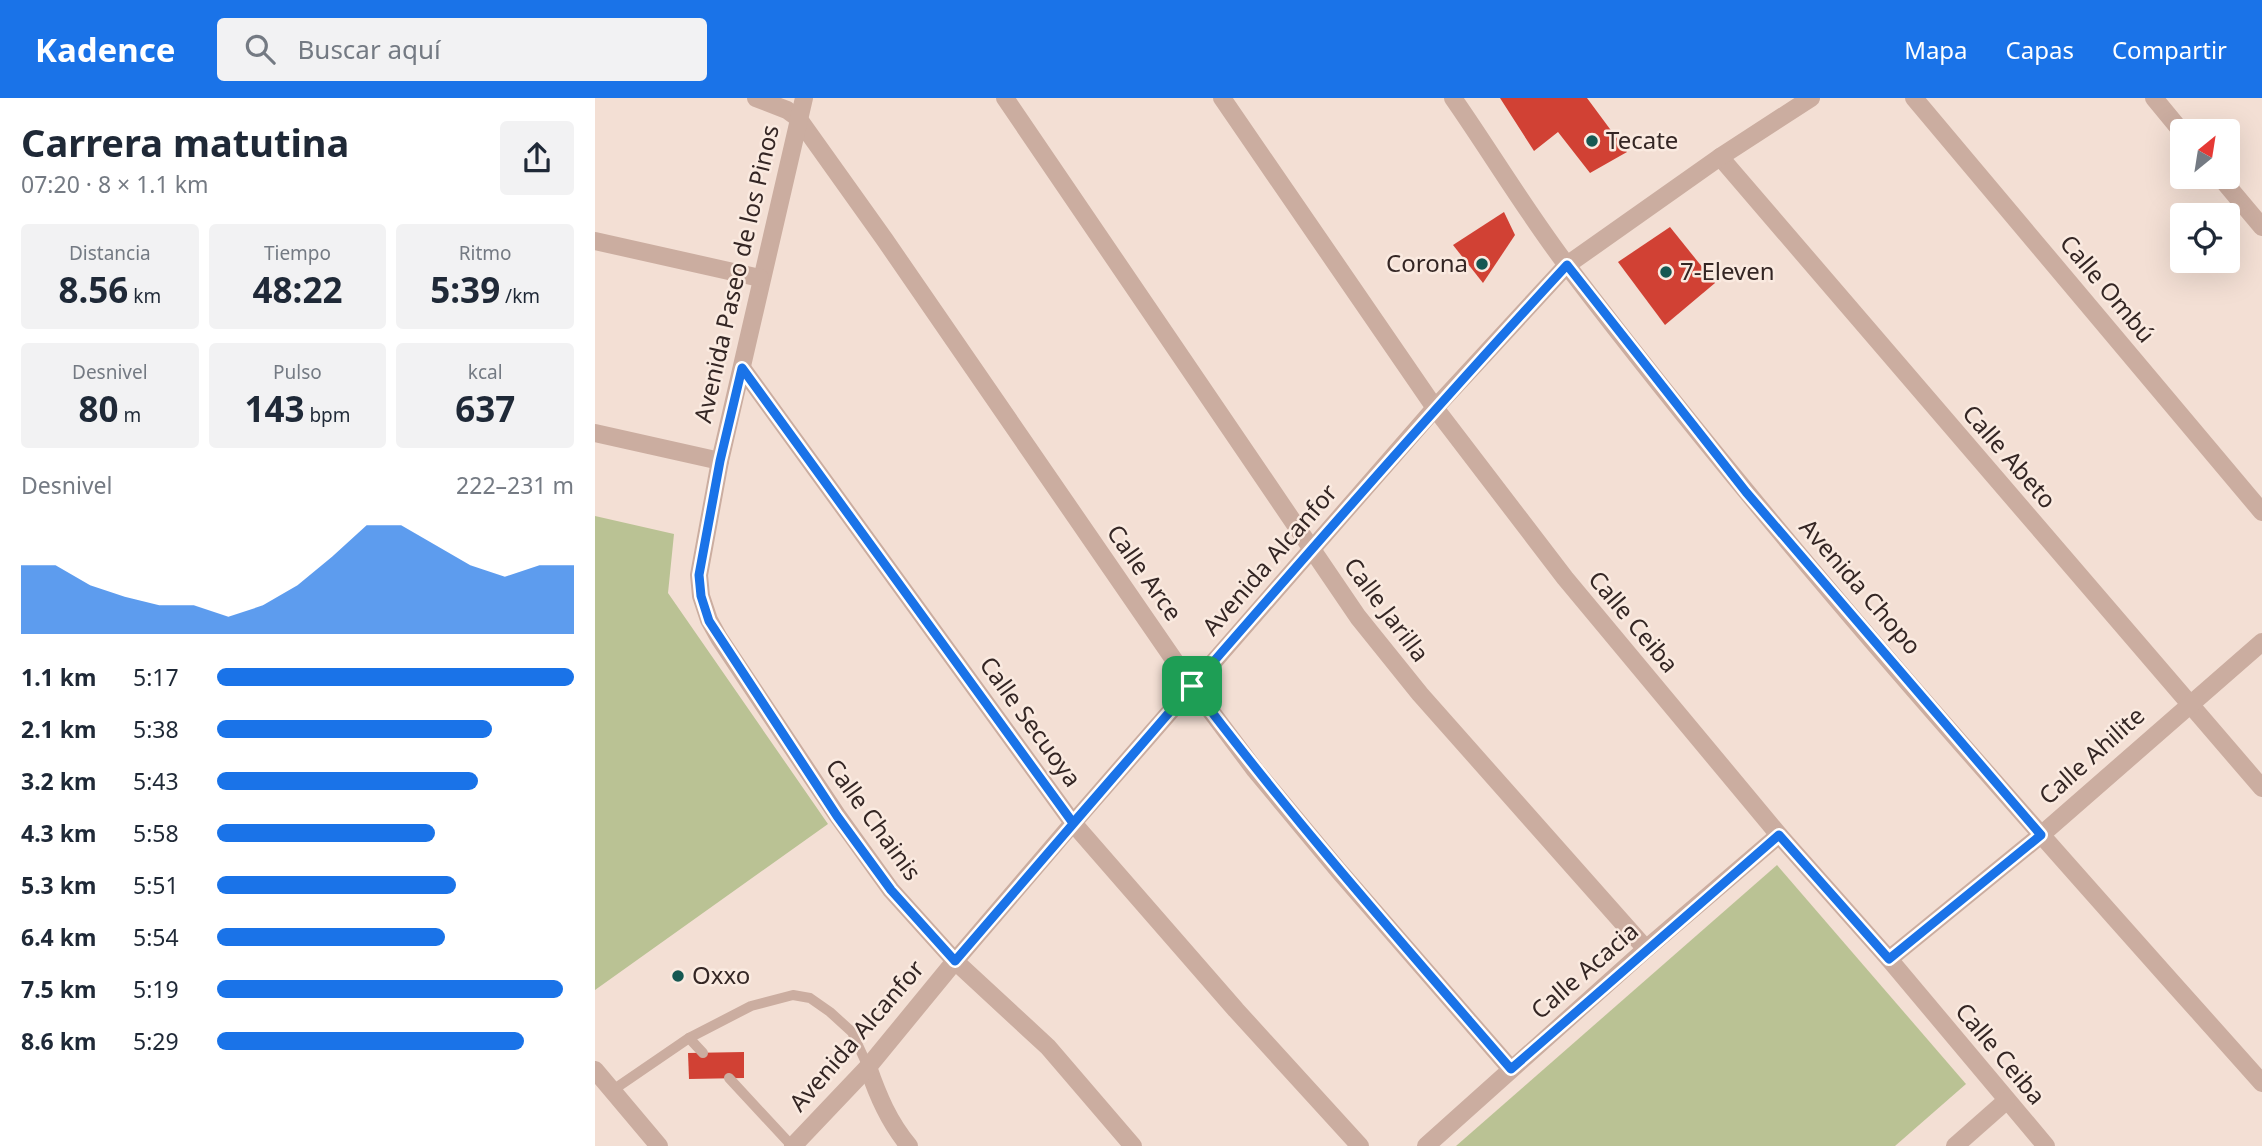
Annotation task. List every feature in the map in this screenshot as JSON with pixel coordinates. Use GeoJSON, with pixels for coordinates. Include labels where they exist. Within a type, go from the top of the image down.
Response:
{"type":"FeatureCollection","features":[{"type":"Feature","properties":{"kind":"street","name":"Calle Arce"},"geometry":{"type":"LineString","coordinates":[[756,98],[787,110],[798,118],[1192,686],[1255,770],[1338,870],[1511,1069]]}},
{"type":"Feature","properties":{"kind":"street","name":"Avenida Paseo de los Pinos"},"geometry":{"type":"LineString","coordinates":[[720,461],[760,278],[804,98]]}},
{"type":"Feature","properties":{"kind":"street","name":"Calle Jarilla"},"geometry":{"type":"LineString","coordinates":[[1005,98],[1358,617],[1420,694],[1646,949]]}},
{"type":"Feature","properties":{"kind":"street","name":"Calle Ceiba"},"geometry":{"type":"LineString","coordinates":[[1222,98],[1435,408],[1565,578],[1779,835],[1889,959],[2046,1146]]}},
{"type":"Feature","properties":{"kind":"street","name":"Avenida Alcanfor"},"geometry":{"type":"LineString","coordinates":[[793,1146],[868,1067],[1073,823],[1311,549],[1435,408],[1567,265],[1720,157],[1811,98]]}},
{"type":"Feature","properties":{"kind":"street","name":"Calle Ombú"},"geometry":{"type":"LineString","coordinates":[[1914,98],[2262,512]]}},
{"type":"Feature","properties":{"kind":"street"},"geometry":{"type":"LineString","coordinates":[[2154,98],[2171,119]]}},
{"type":"Feature","properties":{"kind":"street","name":"Avenida Chopo"},"geometry":{"type":"LineString","coordinates":[[1458,100],[1567,265],[1746,492],[2041,835],[2262,1083]]}},
{"type":"Feature","properties":{"kind":"street","name":"Calle Abeto"},"geometry":{"type":"LineString","coordinates":[[1720,157],[2262,789]]}},
{"type":"Feature","properties":{"kind":"street"},"geometry":{"type":"LineString","coordinates":[[2230,189],[2262,227]]}},
{"type":"Feature","properties":{"kind":"street"},"geometry":{"type":"LineString","coordinates":[[595,241],[760,278]]}},
{"type":"Feature","properties":{"kind":"street","name":"Calle Secuoya"},"geometry":{"type":"LineString","coordinates":[[742,368],[1073,823],[1236,1010],[1360,1146]]}},
{"type":"Feature","properties":{"kind":"street"},"geometry":{"type":"LineString","coordinates":[[595,433],[720,461]]}},
{"type":"Feature","properties":{"kind":"street","name":"Calle Chainis"},"geometry":{"type":"LineString","coordinates":[[720,461],[699,575],[701,596],[709,621],[837,816],[891,890],[955,961],[1048,1047],[1133,1146]]}},
{"type":"Feature","properties":{"kind":"street","name":"Calle Ahilite"},"geometry":{"type":"LineString","coordinates":[[1889,959],[2041,835],[2262,642]]}},
{"type":"Feature","properties":{"kind":"street","name":"Calle Acacia"},"geometry":{"type":"LineString","coordinates":[[1426,1146],[1646,949],[1779,835]]}},
{"type":"Feature","properties":{"kind":"street"},"geometry":{"type":"LineString","coordinates":[[868,1067],[880,1102],[909,1146]]}},
{"type":"Feature","properties":{"kind":"street"},"geometry":{"type":"LineString","coordinates":[[595,1070],[659,1146]]}},
{"type":"Feature","properties":{"kind":"street"},"geometry":{"type":"LineString","coordinates":[[1955,1146],[2006,1101]]}},
{"type":"Feature","properties":{"kind":"lane"},"geometry":{"type":"LineString","coordinates":[[613,1090],[689,1038],[751,1006],[793,995],[810,998],[852,1032],[868,1067]]}},
{"type":"Feature","properties":{"kind":"lane"},"geometry":{"type":"LineString","coordinates":[[689,1038],[703,1053]]}},
{"type":"Feature","properties":{"kind":"lane"},"geometry":{"type":"LineString","coordinates":[[729,1078],[793,1146]]}},
{"type":"Feature","properties":{"kind":"green space"},"geometry":{"type":"Polygon","coordinates":[[[595,516],[674,534],[668,593],[828,824],[595,990],[595,516]]]}},
{"type":"Feature","properties":{"kind":"green space"},"geometry":{"type":"Polygon","coordinates":[[[1777,865],[1966,1084],[1895,1146],[1456,1146],[1777,865]]]}},
{"type":"Feature","properties":{"kind":"building","name":"Tecate"},"geometry":{"type":"Polygon","coordinates":[[[1500,98],[1587,98],[1627,152],[1590,173],[1558,132],[1534,151],[1500,98]]]}},
{"type":"Feature","properties":{"kind":"building","name":"Corona"},"geometry":{"type":"Polygon","coordinates":[[[1504,212],[1515,235],[1483,283],[1453,245],[1504,212]]]}},
{"type":"Feature","properties":{"kind":"building","name":"7-Eleven"},"geometry":{"type":"Polygon","coordinates":[[[1670,227],[1715,283],[1665,325],[1618,262],[1670,227]]]}},
{"type":"Feature","properties":{"kind":"building","name":"Oxxo"},"geometry":{"type":"Polygon","coordinates":[[[744,1052],[744,1078],[689,1079],[688,1053],[744,1052]]]}},
{"type":"Feature","properties":{"kind":"place","name":"Tecate"},"geometry":{"type":"Point","coordinates":[1592,141]}},
{"type":"Feature","properties":{"kind":"place","name":"Corona"},"geometry":{"type":"Point","coordinates":[1482,264]}},
{"type":"Feature","properties":{"kind":"place","name":"7-Eleven"},"geometry":{"type":"Point","coordinates":[1666,272]}},
{"type":"Feature","properties":{"kind":"place","name":"Oxxo"},"geometry":{"type":"Point","coordinates":[678,976]}},
{"type":"Feature","properties":{"kind":"route"},"geometry":{"type":"LineString","coordinates":[[1192,686],[955,961],[891,890],[837,816],[709,621],[701,596],[699,575],[720,461],[742,368],[1073,823],[1192,686],[1435,408],[1567,265],[1746,492],[2041,835],[1889,959],[1779,835],[1511,1069],[1338,870],[1255,770],[1192,686]]}}]}
